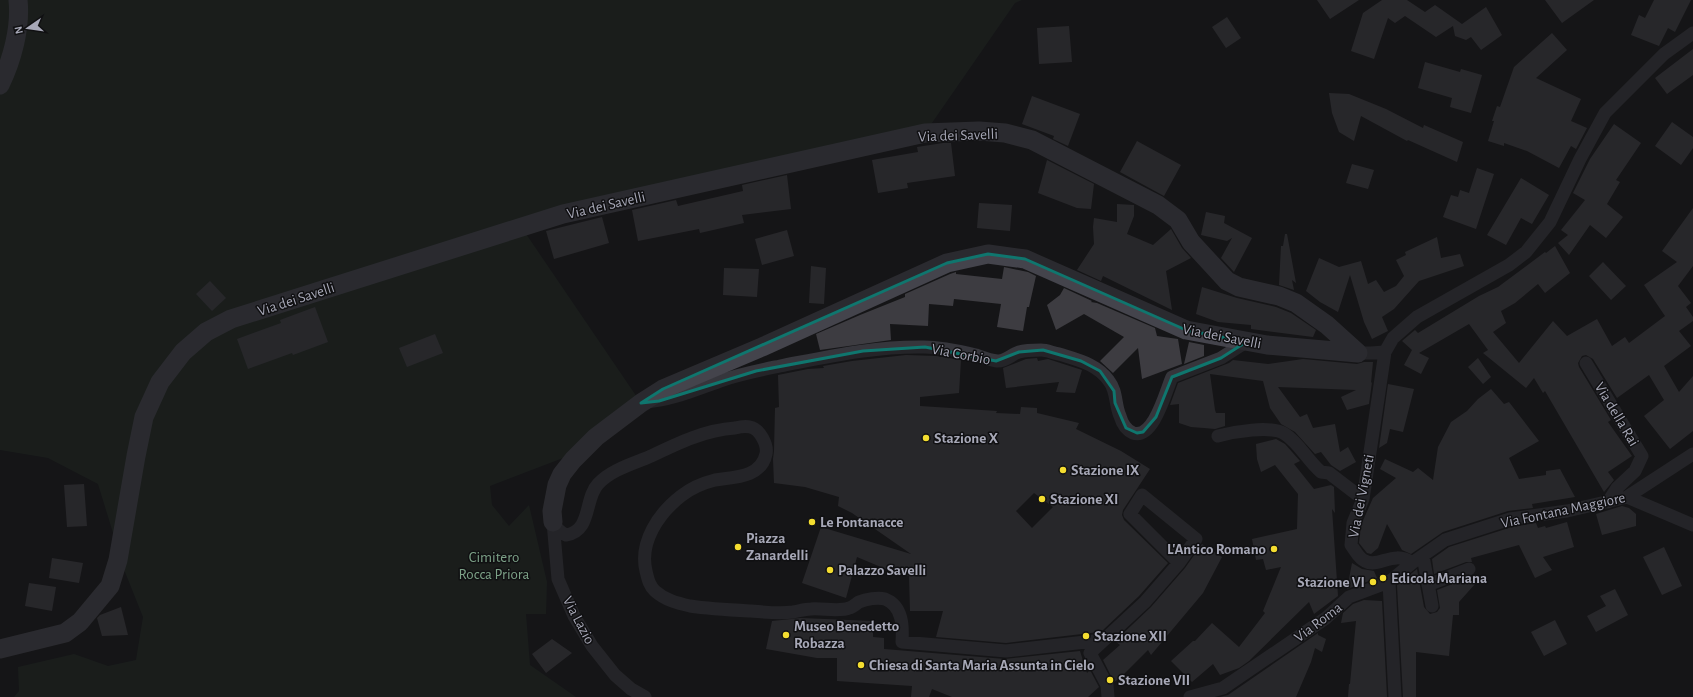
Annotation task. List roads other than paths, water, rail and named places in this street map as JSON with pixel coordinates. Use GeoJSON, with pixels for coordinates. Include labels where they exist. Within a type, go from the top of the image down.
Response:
{"type":"FeatureCollection","features":[{"type":"Feature","properties":{"kind":"street"},"geometry":{"type":"LineString","coordinates":[[0,85],[11,55],[16,34],[18,0]]}},
{"type":"Feature","properties":{"kind":"street"},"geometry":{"type":"LineString","coordinates":[[1385,352],[1393,338],[1417,317],[1509,265],[1526,252],[1550,222],[1574,172],[1605,114],[1664,54],[1693,34]]}},
{"type":"Feature","properties":{"kind":"street","name":"Via dei Savelli"},"geometry":{"type":"LineString","coordinates":[[0,649],[65,633],[80,622],[110,586],[118,560],[144,417],[160,382],[183,352],[206,332],[231,319],[563,214],[924,133],[979,131],[1006,133],[1032,140],[1158,205],[1178,220],[1191,242],[1227,281],[1245,289],[1279,296],[1296,303],[1327,325],[1358,353]]}},
{"type":"Feature","properties":{"kind":"street","name":"Via dei Savelli"},"geometry":{"type":"LineString","coordinates":[[553,522],[552,511],[557,485],[562,474],[573,460],[596,437],[641,403],[663,389],[776,341],[947,263],[988,254],[1025,259],[1186,330],[1246,342],[1314,350],[1358,353],[1385,352]]}},
{"type":"Feature","properties":{"kind":"street","name":"Via Corbio"},"geometry":{"type":"LineString","coordinates":[[641,403],[665,400],[756,371],[863,351],[925,347],[950,350],[996,361],[1019,352],[1043,350],[1081,361],[1100,371],[1110,382],[1114,391],[1118,410],[1126,428],[1137,434],[1148,428],[1156,417],[1172,377],[1221,358],[1246,342]]}},
{"type":"Feature","properties":{"kind":"street","name":"Via dei Vigneti"},"geometry":{"type":"LineString","coordinates":[[1385,352],[1363,498],[1353,523],[1351,545],[1363,561],[1371,564],[1397,557],[1407,559],[1412,563]]}},
{"type":"Feature","properties":{"kind":"street","name":"Via della Rai"},"geometry":{"type":"LineString","coordinates":[[1586,363],[1642,456],[1635,471],[1617,488],[1608,502]]}},
{"type":"Feature","properties":{"kind":"street"},"geometry":{"type":"LineString","coordinates":[[553,522],[557,529],[562,533],[566,535],[574,533],[580,529],[583,524],[594,491],[598,484],[604,479],[624,467],[681,442],[714,431],[749,427],[756,430],[766,446],[766,454],[763,463],[754,471],[743,476],[715,480],[693,488],[680,496],[663,514],[651,530],[646,547],[644,565],[649,584],[663,598],[691,606],[791,612],[810,609],[848,609],[859,602],[871,599],[886,599],[894,605],[902,619],[902,642],[1006,651],[1104,640]]}},
{"type":"Feature","properties":{"kind":"street"},"geometry":{"type":"LineString","coordinates":[[1218,436],[1251,430],[1271,431],[1285,434],[1321,472],[1328,473],[1363,498]]}},
{"type":"Feature","properties":{"kind":"street","name":"Via Fontana Maggiore"},"geometry":{"type":"LineString","coordinates":[[1389,582],[1412,563],[1445,540],[1510,519],[1567,511],[1627,497],[1691,459]]}},
{"type":"Feature","properties":{"kind":"street"},"geometry":{"type":"LineString","coordinates":[[1107,691],[1090,653],[1145,602],[1180,563],[1196,539],[1142,495],[1130,514],[1180,563]]}},
{"type":"Feature","properties":{"kind":"street"},"geometry":{"type":"LineString","coordinates":[[1627,497],[1693,526]]}},
{"type":"Feature","properties":{"kind":"street","name":"Via Lazio"},"geometry":{"type":"LineString","coordinates":[[553,522],[558,580],[574,616],[592,646],[615,675],[631,689],[645,697]]}},
{"type":"Feature","properties":{"kind":"street"},"geometry":{"type":"LineString","coordinates":[[1423,556],[1432,606]]}},
{"type":"Feature","properties":{"kind":"street"},"geometry":{"type":"LineString","coordinates":[[1428,585],[1469,570]]}},
{"type":"Feature","properties":{"kind":"street"},"geometry":{"type":"LineString","coordinates":[[1389,582],[1395,697]]}},
{"type":"Feature","properties":{"kind":"street","name":"Via Roma"},"geometry":{"type":"LineString","coordinates":[[1190,697],[1223,688],[1326,618],[1349,598],[1389,582]]}},
{"type":"Feature","properties":{"kind":"place","name":"Stazione X"},"geometry":{"type":"Point","coordinates":[926,438]}},
{"type":"Feature","properties":{"kind":"place","name":"Stazione IX"},"geometry":{"type":"Point","coordinates":[1063,470]}},
{"type":"Feature","properties":{"kind":"place","name":"Stazione XI"},"geometry":{"type":"Point","coordinates":[1042,499]}},
{"type":"Feature","properties":{"kind":"place","name":"Le Fontanacce"},"geometry":{"type":"Point","coordinates":[812,522]}},
{"type":"Feature","properties":{"kind":"place","name":"Piazza Zanardelli"},"geometry":{"type":"Point","coordinates":[738,547]}},
{"type":"Feature","properties":{"kind":"place","name":"L'Antico Romano"},"geometry":{"type":"Point","coordinates":[1274,549]}},
{"type":"Feature","properties":{"kind":"place","name":"Palazzo Savelli"},"geometry":{"type":"Point","coordinates":[830,570]}},
{"type":"Feature","properties":{"kind":"place","name":"Edicola Mariana"},"geometry":{"type":"Point","coordinates":[1383,578]}},
{"type":"Feature","properties":{"kind":"place","name":"Stazione VI"},"geometry":{"type":"Point","coordinates":[1373,582]}},
{"type":"Feature","properties":{"kind":"place","name":"Museo Benedetto Robazza"},"geometry":{"type":"Point","coordinates":[786,635]}},
{"type":"Feature","properties":{"kind":"place","name":"Stazione XII"},"geometry":{"type":"Point","coordinates":[1086,636]}},
{"type":"Feature","properties":{"kind":"place","name":"Chiesa di Santa Maria Assunta in Cielo"},"geometry":{"type":"Point","coordinates":[861,665]}},
{"type":"Feature","properties":{"kind":"place","name":"Stazione VII"},"geometry":{"type":"Point","coordinates":[1110,680]}},
{"type":"Feature","properties":{"kind":"park label","name":"Cimitero Rocca Priora"},"geometry":{"type":"Point","coordinates":[494,566]}}]}
